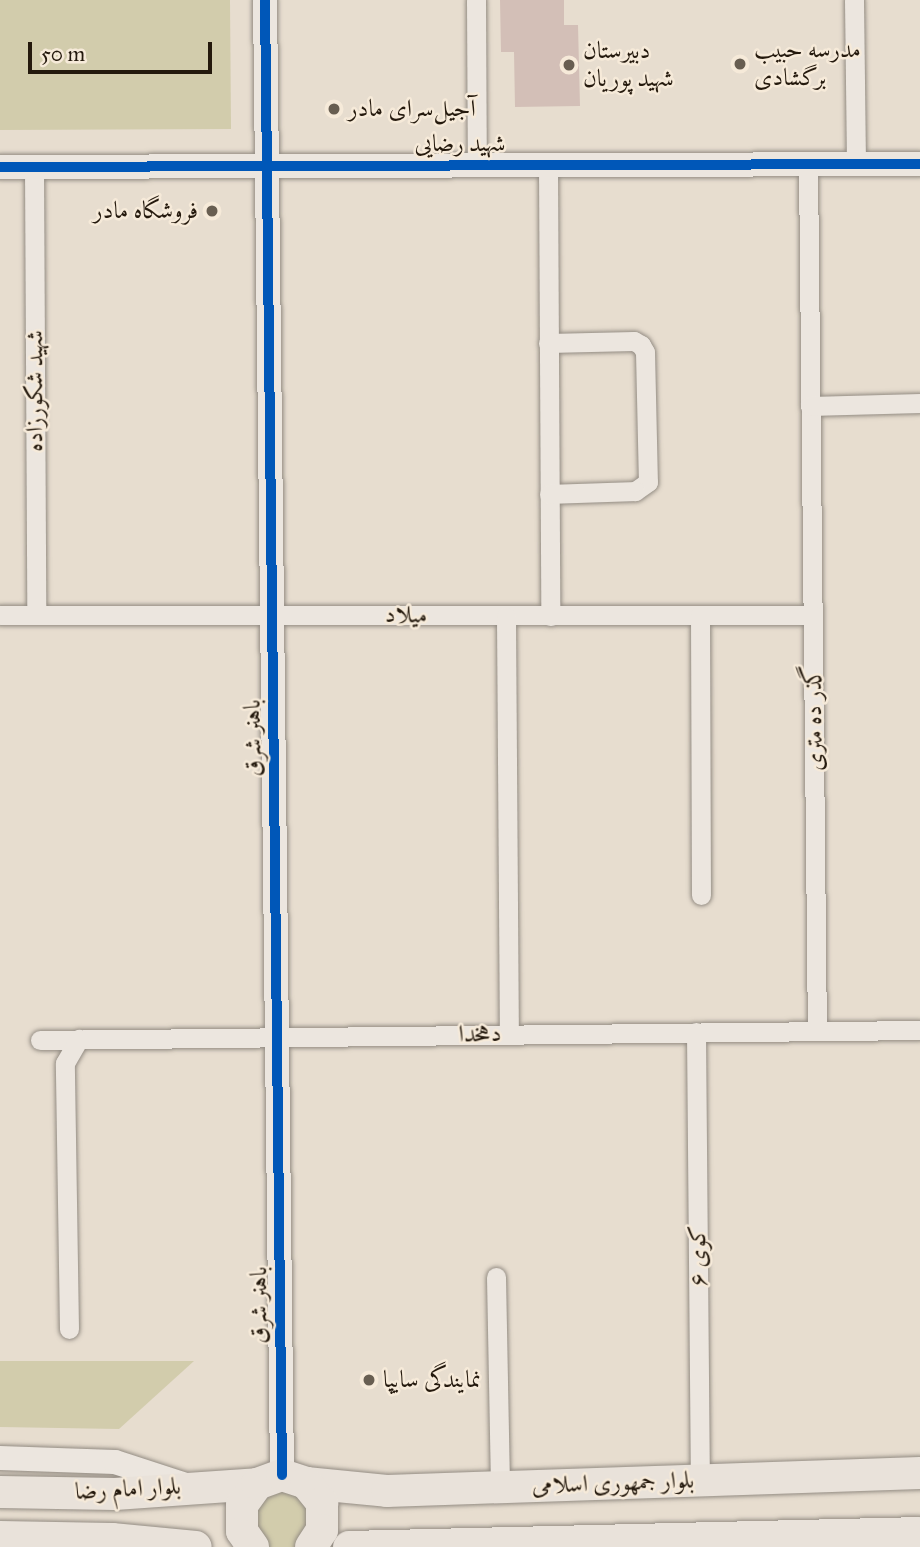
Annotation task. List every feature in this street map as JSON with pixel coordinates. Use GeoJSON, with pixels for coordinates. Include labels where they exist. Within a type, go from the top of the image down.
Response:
{"type":"FeatureCollection","features":[{"type":"Feature","properties":{"kind":"main road","name":"بلوار جمهوری اسلامی"},"geometry":{"type":"LineString","coordinates":[[282,1480],[387,1490],[920,1473]]}},
{"type":"Feature","properties":{"kind":"main road","name":"بلوار امام رضا"},"geometry":{"type":"LineString","coordinates":[[0,1492],[115,1494],[282,1480]]}},
{"type":"Feature","properties":{"kind":"main road"},"geometry":{"type":"LineString","coordinates":[[253,1547],[240,1518],[242,1504],[282,1480],[322,1503],[322,1530],[311,1547]]}},
{"type":"Feature","properties":{"kind":"main road"},"geometry":{"type":"LineString","coordinates":[[349,1547],[920,1533]]}},
{"type":"Feature","properties":{"kind":"main road","name":"بلوار امام رضا"},"geometry":{"type":"LineString","coordinates":[[0,1537],[112,1539],[196,1547]]}},
{"type":"Feature","properties":{"kind":"street","name":"باهنر شرق"},"geometry":{"type":"LineString","coordinates":[[265,0],[282,1480]]}},
{"type":"Feature","properties":{"kind":"street"},"geometry":{"type":"LineString","coordinates":[[476,0],[477,165]]}},
{"type":"Feature","properties":{"kind":"street"},"geometry":{"type":"LineString","coordinates":[[854,0],[856,164]]}},
{"type":"Feature","properties":{"kind":"street","name":"گذر ده متری"},"geometry":{"type":"LineString","coordinates":[[808,164],[817,1031]]}},
{"type":"Feature","properties":{"kind":"street","name":"شهید رضایی"},"geometry":{"type":"LineString","coordinates":[[0,167],[920,164]]}},
{"type":"Feature","properties":{"kind":"street"},"geometry":{"type":"LineString","coordinates":[[548,165],[550,616]]}},
{"type":"Feature","properties":{"kind":"street","name":"شهید شکورزاده"},"geometry":{"type":"LineString","coordinates":[[34,167],[36,615]]}},
{"type":"Feature","properties":{"kind":"street"},"geometry":{"type":"LineString","coordinates":[[548,343],[634,341],[641,345],[645,352],[648,482],[635,491],[549,494]]}},
{"type":"Feature","properties":{"kind":"street"},"geometry":{"type":"LineString","coordinates":[[810,406],[920,403]]}},
{"type":"Feature","properties":{"kind":"street","name":"میلاد"},"geometry":{"type":"LineString","coordinates":[[0,615],[813,615]]}},
{"type":"Feature","properties":{"kind":"street"},"geometry":{"type":"LineString","coordinates":[[700,615],[701,895]]}},
{"type":"Feature","properties":{"kind":"street"},"geometry":{"type":"LineString","coordinates":[[506,617],[509,1033]]}},
{"type":"Feature","properties":{"kind":"street","name":"دهخدا"},"geometry":{"type":"LineString","coordinates":[[40,1040],[920,1030]]}},
{"type":"Feature","properties":{"kind":"street","name":"کوی ۶"},"geometry":{"type":"LineString","coordinates":[[696,1032],[700,1481]]}},
{"type":"Feature","properties":{"kind":"street"},"geometry":{"type":"LineString","coordinates":[[69,1329],[65,1063],[79,1039]]}},
{"type":"Feature","properties":{"kind":"street"},"geometry":{"type":"LineString","coordinates":[[496,1277],[499,1487]]}},
{"type":"Feature","properties":{"kind":"street"},"geometry":{"type":"LineString","coordinates":[[0,1458],[115,1462],[190,1486]]}},
{"type":"Feature","properties":{"kind":"shaded area"},"geometry":{"type":"Polygon","coordinates":[[[0,0],[230,0],[231,129],[0,130],[0,0]]]}},
{"type":"Feature","properties":{"kind":"shaded area"},"geometry":{"type":"Polygon","coordinates":[[[0,1361],[194,1361],[119,1429],[0,1427],[0,1361]]]}},
{"type":"Feature","properties":{"kind":"shaded area"},"geometry":{"type":"Polygon","coordinates":[[[280,1483],[315,1508],[298,1547],[264,1547],[247,1511],[280,1483]]]}},
{"type":"Feature","properties":{"kind":"building"},"geometry":{"type":"Polygon","coordinates":[[[500,0],[564,0],[564,25],[578,25],[580,106],[515,107],[514,52],[501,52],[500,0]]]}},
{"type":"Feature","properties":{"kind":"cycle path"},"geometry":{"type":"LineString","coordinates":[[265,0],[282,1475]]}},
{"type":"Feature","properties":{"kind":"cycle path"},"geometry":{"type":"LineString","coordinates":[[0,167],[920,164]]}},
{"type":"Feature","properties":{"kind":"place","name":"مدرسه حبیب برگشادی"},"geometry":{"type":"Point","coordinates":[740,64]}},
{"type":"Feature","properties":{"kind":"place","name":"دبیرستان شهید پوریان"},"geometry":{"type":"Point","coordinates":[569,65]}},
{"type":"Feature","properties":{"kind":"place","name":"آجیل‌سرای مادر"},"geometry":{"type":"Point","coordinates":[334,109]}},
{"type":"Feature","properties":{"kind":"place","name":"فروشگاه مادر"},"geometry":{"type":"Point","coordinates":[212,211]}},
{"type":"Feature","properties":{"kind":"place","name":"نمایندگی سایپا"},"geometry":{"type":"Point","coordinates":[369,1380]}}]}
